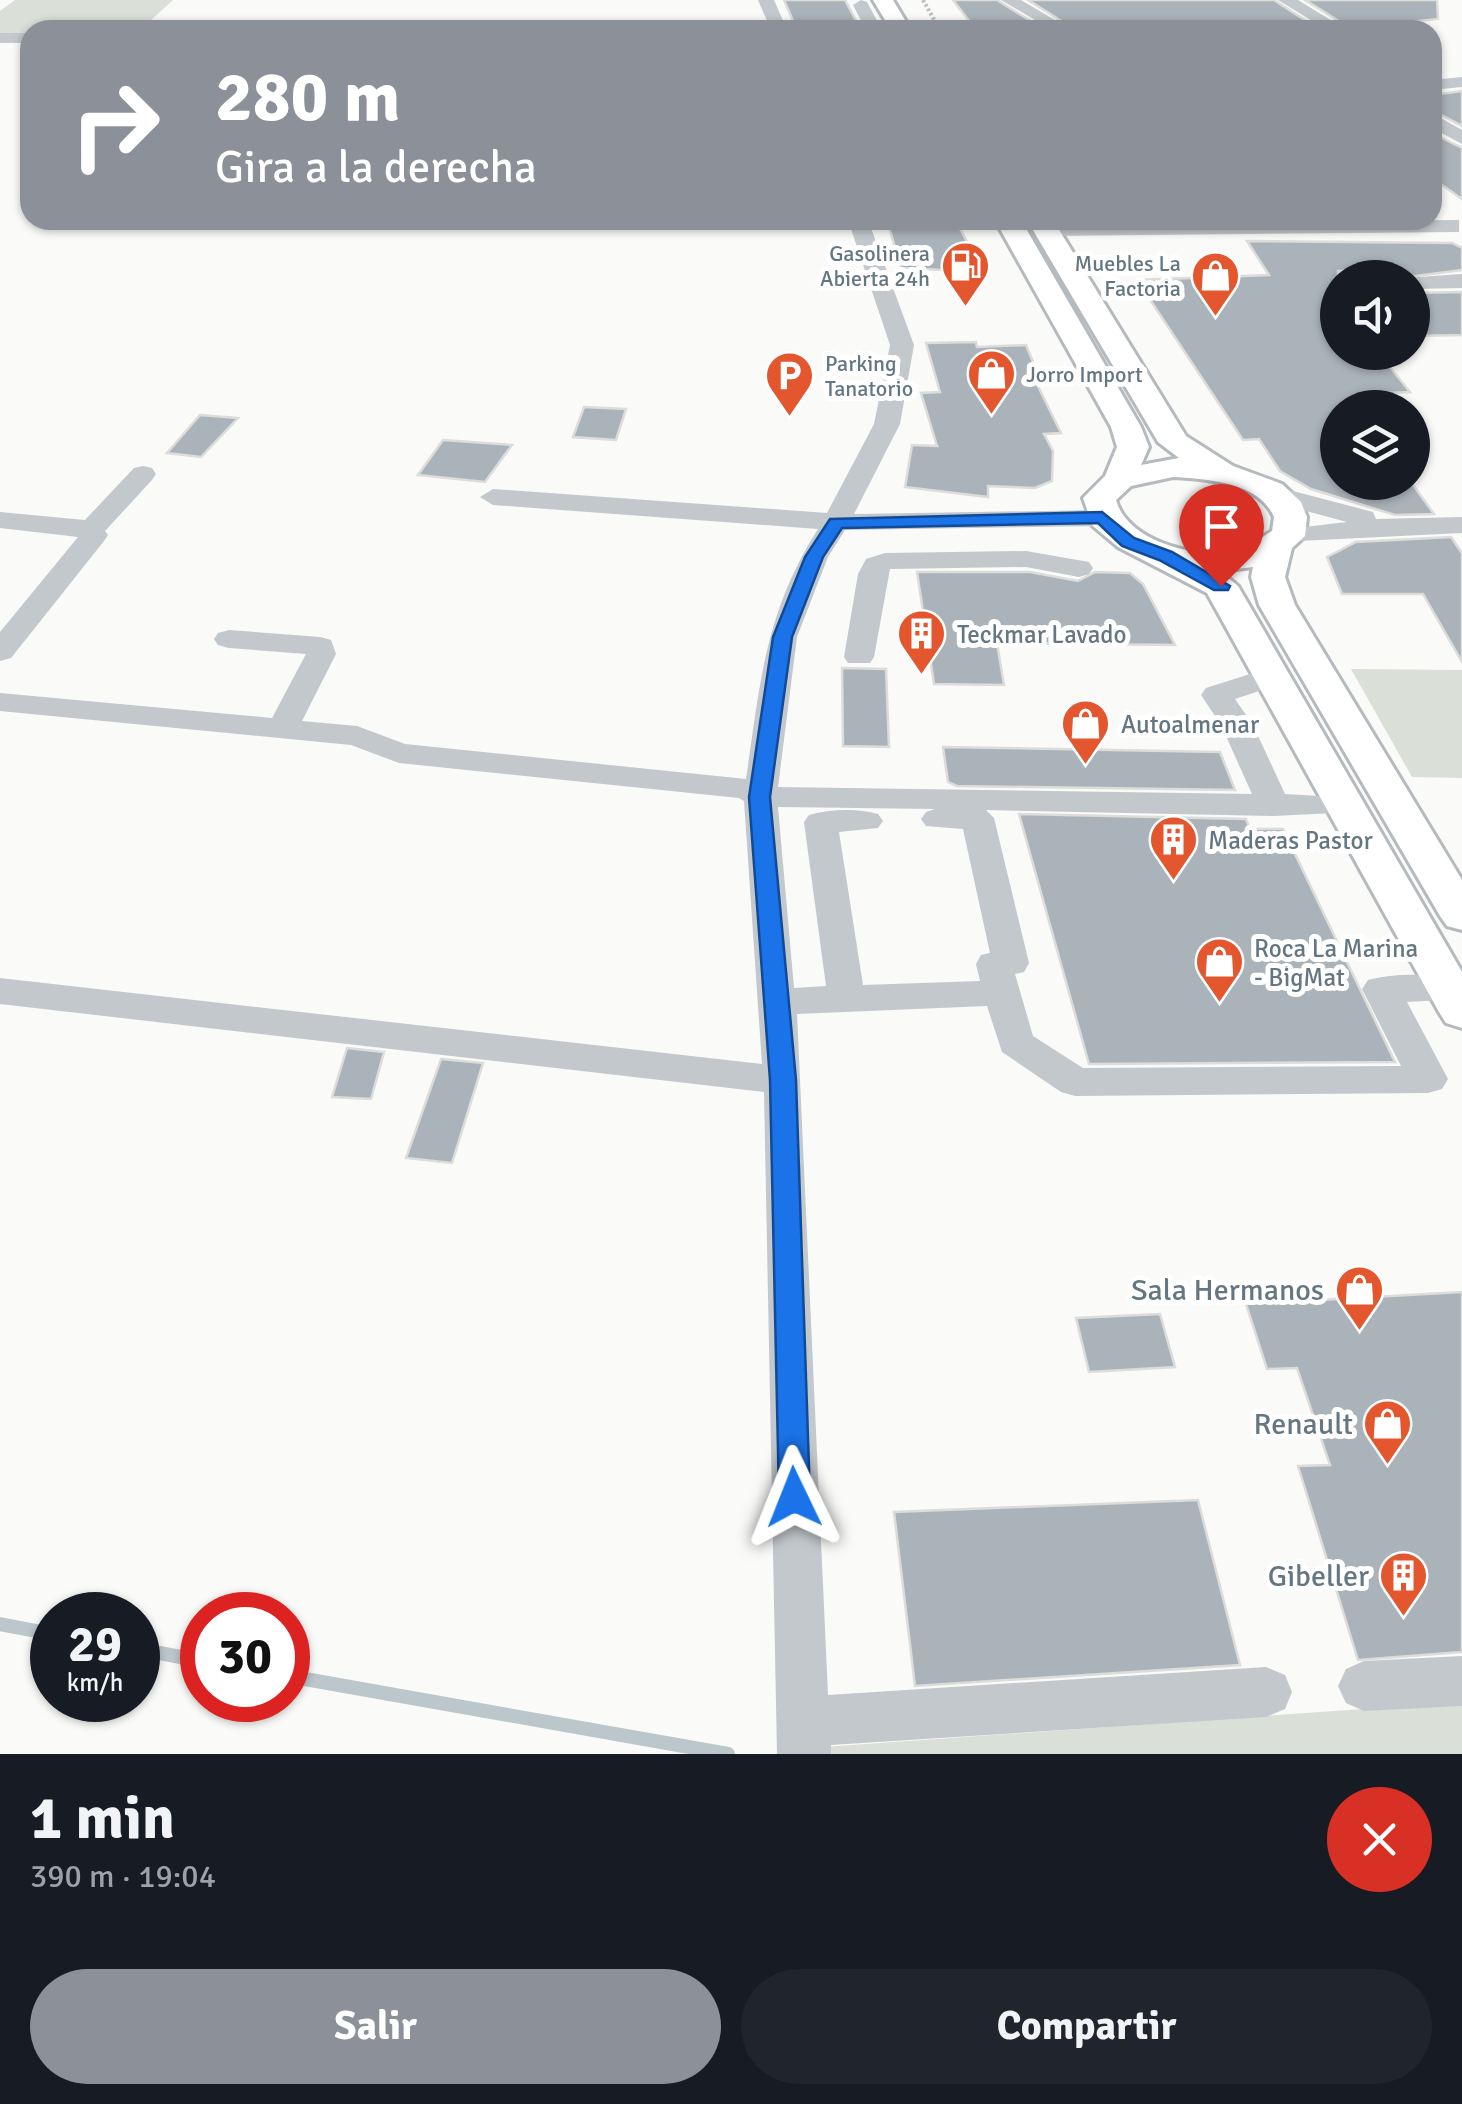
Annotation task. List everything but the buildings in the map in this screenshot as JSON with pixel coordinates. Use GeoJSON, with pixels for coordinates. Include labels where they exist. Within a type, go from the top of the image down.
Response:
{"type":"FeatureCollection","features":[{"type":"Feature","properties":{"kind":"main road"},"geometry":{"type":"LineString","coordinates":[[1014,230],[1126,427],[1134,446],[1120,478]]}},
{"type":"Feature","properties":{"kind":"main road"},"geometry":{"type":"LineString","coordinates":[[1046,230],[1174,442],[1192,456],[1274,494],[1292,515],[1268,576],[1277,606],[1462,916]]}},
{"type":"Feature","properties":{"kind":"main road"},"geometry":{"type":"LineString","coordinates":[[1236,476],[1174,467],[1120,478],[1106,488],[1099,500],[1102,518],[1128,542],[1166,556],[1221,586],[1269,677],[1456,1001]]}},
{"type":"Feature","properties":{"kind":"main road"},"geometry":{"type":"LineString","coordinates":[[1166,556],[1214,561],[1259,555],[1282,542]]}},
{"type":"Feature","properties":{"kind":"street"},"geometry":{"type":"LineString","coordinates":[[1009,0],[1046,20]]}},
{"type":"Feature","properties":{"kind":"street"},"geometry":{"type":"LineString","coordinates":[[1286,0],[1321,20]]}},
{"type":"Feature","properties":{"kind":"street"},"geometry":{"type":"LineString","coordinates":[[868,18],[892,16]]}},
{"type":"Feature","properties":{"kind":"street"},"geometry":{"type":"LineString","coordinates":[[862,230],[902,344],[901,364],[886,424],[814,557],[782,637],[760,797],[783,1080],[802,1738],[1266,1692]]}},
{"type":"Feature","properties":{"kind":"street"},"geometry":{"type":"LineString","coordinates":[[1430,282],[1462,282]]}},
{"type":"Feature","properties":{"kind":"street"},"geometry":{"type":"LineString","coordinates":[[90,531],[144,474]]}},
{"type":"Feature","properties":{"kind":"street"},"geometry":{"type":"LineString","coordinates":[[1274,494],[1403,525]]}},
{"type":"Feature","properties":{"kind":"street"},"geometry":{"type":"LineString","coordinates":[[493,497],[836,522],[1102,518]]}},
{"type":"Feature","properties":{"kind":"street"},"geometry":{"type":"LineString","coordinates":[[0,520],[90,531],[94,536],[0,652]]}},
{"type":"Feature","properties":{"kind":"street"},"geometry":{"type":"LineString","coordinates":[[944,523],[962,560]]}},
{"type":"Feature","properties":{"kind":"street"},"geometry":{"type":"LineString","coordinates":[[1282,542],[1403,525],[1462,525]]}},
{"type":"Feature","properties":{"kind":"street"},"geometry":{"type":"LineString","coordinates":[[859,658],[876,565],[885,561],[1050,560],[1079,568]]}},
{"type":"Feature","properties":{"kind":"street"},"geometry":{"type":"LineString","coordinates":[[229,639],[320,646],[321,654],[282,729]]}},
{"type":"Feature","properties":{"kind":"street"},"geometry":{"type":"LineString","coordinates":[[1269,677],[1217,695],[1237,725],[1274,806]]}},
{"type":"Feature","properties":{"kind":"street"},"geometry":{"type":"LineString","coordinates":[[0,702],[357,736],[399,753],[748,789],[760,797],[1342,805]]}},
{"type":"Feature","properties":{"kind":"street"},"geometry":{"type":"LineString","coordinates":[[846,998],[820,822],[976,818],[1011,963],[994,964],[1016,1042],[1075,1082],[1428,1079],[1382,989],[1456,1001]]}},
{"type":"Feature","properties":{"kind":"street"},"geometry":{"type":"LineString","coordinates":[[0,991],[783,1080]]}},
{"type":"Feature","properties":{"kind":"street"},"geometry":{"type":"LineString","coordinates":[[778,1002],[1002,993]]}},
{"type":"Feature","properties":{"kind":"street"},"geometry":{"type":"LineString","coordinates":[[1364,1686],[1462,1681]]}},
{"type":"Feature","properties":{"kind":"shaded area"},"geometry":{"type":"Polygon","coordinates":[[[15,0],[173,0],[151,20],[20,20],[20,35],[0,34],[0,11],[15,0]]]}},
{"type":"Feature","properties":{"kind":"shaded area"},"geometry":{"type":"Polygon","coordinates":[[[1351,669],[1462,670],[1462,778],[1412,777],[1351,669]]]}},
{"type":"Feature","properties":{"kind":"shaded area"},"geometry":{"type":"Polygon","coordinates":[[[1462,1702],[1462,1754],[824,1754],[823,1747],[1462,1702]]]}},
{"type":"Feature","properties":{"kind":"waterway"},"geometry":{"type":"LineString","coordinates":[[0,1624],[30,1630]]}},
{"type":"Feature","properties":{"kind":"waterway"},"geometry":{"type":"LineString","coordinates":[[160,1653],[180,1657]]}},
{"type":"Feature","properties":{"kind":"waterway"},"geometry":{"type":"LineString","coordinates":[[310,1680],[728,1754]]}},
{"type":"Feature","properties":{"kind":"place","name":"Gasolinera Abierta 24h"},"geometry":{"type":"Point","coordinates":[965,308]}},
{"type":"Feature","properties":{"kind":"place","name":"Muebles La Factoria"},"geometry":{"type":"Point","coordinates":[1216,318]}},
{"type":"Feature","properties":{"kind":"place","name":"Jorro Import"},"geometry":{"type":"Point","coordinates":[991,416]}},
{"type":"Feature","properties":{"kind":"place","name":"Parking Tanatorio"},"geometry":{"type":"Point","coordinates":[790,418]}},
{"type":"Feature","properties":{"kind":"place","name":"Teckmar Lavado"},"geometry":{"type":"Point","coordinates":[922,676]}},
{"type":"Feature","properties":{"kind":"place","name":"Autoalmenar"},"geometry":{"type":"Point","coordinates":[1086,766]}},
{"type":"Feature","properties":{"kind":"place","name":"Maderas Pastor"},"geometry":{"type":"Point","coordinates":[1173,882]}},
{"type":"Feature","properties":{"kind":"place","name":"Roca La Marina - BigMat"},"geometry":{"type":"Point","coordinates":[1219,1004]}},
{"type":"Feature","properties":{"kind":"place","name":"Sala Hermanos"},"geometry":{"type":"Point","coordinates":[1359,1332]}},
{"type":"Feature","properties":{"kind":"place","name":"Renault"},"geometry":{"type":"Point","coordinates":[1388,1466]}},
{"type":"Feature","properties":{"kind":"place","name":"Gibeller"},"geometry":{"type":"Point","coordinates":[1404,1618]}},
{"type":"Feature","properties":{"kind":"route"},"geometry":{"type":"LineString","coordinates":[[794,1497],[783,1080],[760,797],[782,637],[814,557],[836,522],[1102,518],[1128,542],[1166,556],[1221,586]]}}]}
